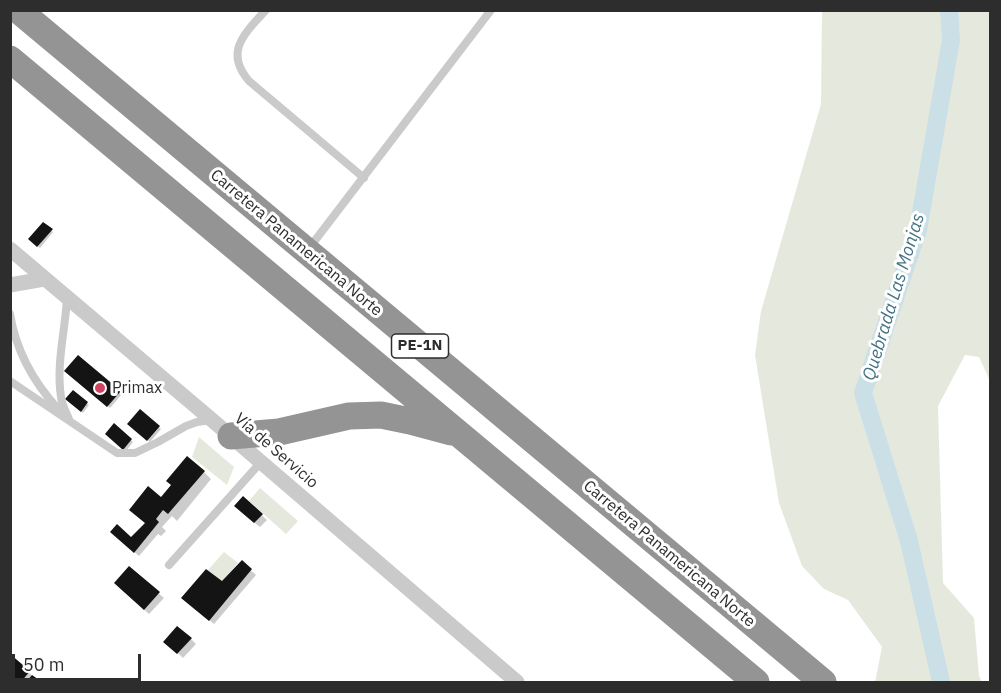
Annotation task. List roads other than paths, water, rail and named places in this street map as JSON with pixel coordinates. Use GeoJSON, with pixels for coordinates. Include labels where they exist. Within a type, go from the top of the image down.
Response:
{"type":"FeatureCollection","features":[{"type":"Feature","properties":{"kind":"highway","name":"Carretera Panamericana Norte"},"geometry":{"type":"LineString","coordinates":[[18,10],[823,682]]}},
{"type":"Feature","properties":{"kind":"highway","name":"PE-1N"},"geometry":{"type":"LineString","coordinates":[[10,59],[461,435],[729,671],[756,682]]}},
{"type":"Feature","properties":{"kind":"highway"},"geometry":{"type":"LineString","coordinates":[[222,428],[279,432],[348,416],[381,415],[461,435]]}},
{"type":"Feature","properties":{"kind":"street","name":"Vía de Servicio"},"geometry":{"type":"LineString","coordinates":[[10,249],[517,682]]}},
{"type":"Feature","properties":{"kind":"street"},"geometry":{"type":"LineString","coordinates":[[10,285],[44,279]]}},
{"type":"Feature","properties":{"kind":"lane"},"geometry":{"type":"LineString","coordinates":[[266,10],[252,25],[240,45],[236,58],[240,70],[249,81],[364,178]]}},
{"type":"Feature","properties":{"kind":"lane"},"geometry":{"type":"LineString","coordinates":[[306,251],[491,10]]}},
{"type":"Feature","properties":{"kind":"lane"},"geometry":{"type":"LineString","coordinates":[[67,299],[60,381],[61,399],[70,421]]}},
{"type":"Feature","properties":{"kind":"lane"},"geometry":{"type":"LineString","coordinates":[[10,314],[14,337],[37,383],[70,421]]}},
{"type":"Feature","properties":{"kind":"lane"},"geometry":{"type":"LineString","coordinates":[[10,381],[117,453],[135,453],[197,422],[222,428]]}},
{"type":"Feature","properties":{"kind":"lane"},"geometry":{"type":"LineString","coordinates":[[169,565],[261,462]]}},
{"type":"Feature","properties":{"kind":"waterway","name":"Quebrada Las Monjas"},"geometry":{"type":"LineString","coordinates":[[941,682],[909,541],[863,393],[918,230],[951,40],[949,10]]}},
{"type":"Feature","properties":{"kind":"place","name":"Primax"},"geometry":{"type":"Point","coordinates":[100,388]}}]}
